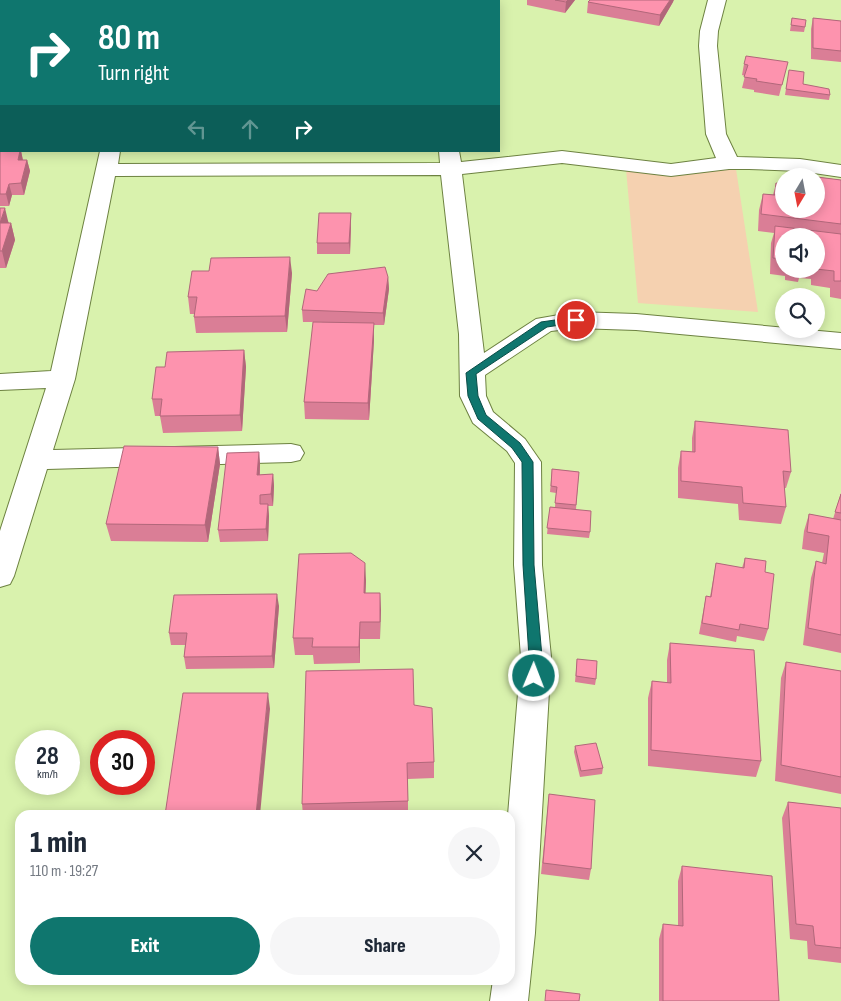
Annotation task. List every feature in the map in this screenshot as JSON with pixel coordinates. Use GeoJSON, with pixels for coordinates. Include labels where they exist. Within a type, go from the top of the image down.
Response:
{"type":"FeatureCollection","features":[{"type":"Feature","properties":{"kind":"street"},"geometry":{"type":"LineString","coordinates":[[717,0],[709,31],[708,46],[716,134],[729,163]]}},
{"type":"Feature","properties":{"kind":"street"},"geometry":{"type":"LineString","coordinates":[[0,576],[62,379],[107,161],[450,160],[562,157],[671,170],[729,163],[800,165],[841,170]]}},
{"type":"Feature","properties":{"kind":"street"},"geometry":{"type":"LineString","coordinates":[[450,160],[471,334],[473,396],[482,417],[516,446],[528,462],[528,565],[536,657],[515,956]]}},
{"type":"Feature","properties":{"kind":"street"},"geometry":{"type":"LineString","coordinates":[[471,373],[545,324],[576,320],[646,323],[841,341]]}},
{"type":"Feature","properties":{"kind":"street"},"geometry":{"type":"LineString","coordinates":[[0,382],[62,379]]}},
{"type":"Feature","properties":{"kind":"street"},"geometry":{"type":"LineString","coordinates":[[37,460],[291,453]]}},
{"type":"Feature","properties":{"kind":"street"},"geometry":{"type":"LineString","coordinates":[[509,1001],[511,985]]}},
{"type":"Feature","properties":{"kind":"shaded area"},"geometry":{"type":"Polygon","coordinates":[[[626,169],[671,174],[736,169],[758,312],[638,303],[626,169]]]}},
{"type":"Feature","properties":{"kind":"building"},"geometry":{"type":"Polygon","coordinates":[[[590,0],[670,0],[660,15],[588,2],[590,0]]]}},
{"type":"Feature","properties":{"kind":"building"},"geometry":{"type":"Polygon","coordinates":[[[792,18],[806,20],[805,27],[791,25],[792,18]]]}},
{"type":"Feature","properties":{"kind":"building"},"geometry":{"type":"Polygon","coordinates":[[[813,18],[841,21],[841,51],[813,48],[813,18]]]}},
{"type":"Feature","properties":{"kind":"building"},"geometry":{"type":"Polygon","coordinates":[[[746,56],[788,62],[782,85],[744,77],[748,65],[744,64],[746,56]]]}},
{"type":"Feature","properties":{"kind":"building"},"geometry":{"type":"Polygon","coordinates":[[[789,70],[804,72],[803,84],[829,89],[830,95],[786,89],[789,70]]]}},
{"type":"Feature","properties":{"kind":"building"},"geometry":{"type":"Polygon","coordinates":[[[0,152],[20,152],[18,160],[27,160],[21,183],[9,184],[6,194],[0,194],[0,152]]]}},
{"type":"Feature","properties":{"kind":"building"},"geometry":{"type":"Polygon","coordinates":[[[825,178],[841,180],[841,224],[793,218],[825,218],[825,178]]]}},
{"type":"Feature","properties":{"kind":"building"},"geometry":{"type":"Polygon","coordinates":[[[763,194],[775,195],[775,216],[761,214],[763,194]]]}},
{"type":"Feature","properties":{"kind":"building"},"geometry":{"type":"Polygon","coordinates":[[[0,208],[5,208],[0,223],[0,208]]]}},
{"type":"Feature","properties":{"kind":"building"},"geometry":{"type":"Polygon","coordinates":[[[319,213],[351,213],[349,243],[317,243],[319,213]]]}},
{"type":"Feature","properties":{"kind":"building"},"geometry":{"type":"Polygon","coordinates":[[[0,223],[11,223],[2,251],[0,251],[0,223]]]}},
{"type":"Feature","properties":{"kind":"building"},"geometry":{"type":"Polygon","coordinates":[[[775,226],[792,228],[775,228],[775,258],[773,258],[775,226]]]}},
{"type":"Feature","properties":{"kind":"building"},"geometry":{"type":"Polygon","coordinates":[[[825,232],[841,234],[841,281],[834,281],[834,271],[825,270],[825,232]]]}},
{"type":"Feature","properties":{"kind":"building"},"geometry":{"type":"Polygon","coordinates":[[[290,257],[285,316],[194,317],[197,297],[188,297],[192,271],[209,271],[211,258],[290,257]]]}},
{"type":"Feature","properties":{"kind":"building"},"geometry":{"type":"Polygon","coordinates":[[[385,267],[388,277],[383,313],[302,310],[306,289],[317,291],[328,274],[385,267]]]}},
{"type":"Feature","properties":{"kind":"building"},"geometry":{"type":"Polygon","coordinates":[[[313,322],[374,323],[368,403],[304,402],[313,322]]]}},
{"type":"Feature","properties":{"kind":"building"},"geometry":{"type":"Polygon","coordinates":[[[244,350],[240,415],[160,416],[162,399],[152,399],[156,367],[165,367],[167,352],[244,350]]]}},
{"type":"Feature","properties":{"kind":"building"},"geometry":{"type":"Polygon","coordinates":[[[695,421],[788,430],[791,472],[783,471],[786,507],[743,503],[742,487],[681,481],[681,451],[695,452],[695,421]]]}},
{"type":"Feature","properties":{"kind":"building"},"geometry":{"type":"Polygon","coordinates":[[[124,446],[218,447],[205,525],[106,524],[124,446]]]}},
{"type":"Feature","properties":{"kind":"building"},"geometry":{"type":"Polygon","coordinates":[[[259,452],[257,475],[273,474],[271,494],[260,495],[260,504],[268,504],[266,529],[218,530],[227,453],[259,452]]]}},
{"type":"Feature","properties":{"kind":"building"},"geometry":{"type":"Polygon","coordinates":[[[552,469],[579,472],[576,505],[555,503],[557,487],[551,486],[552,469]]]}},
{"type":"Feature","properties":{"kind":"building"},"geometry":{"type":"Polygon","coordinates":[[[841,494],[841,513],[835,512],[841,494]]]}},
{"type":"Feature","properties":{"kind":"building"},"geometry":{"type":"Polygon","coordinates":[[[550,507],[591,511],[590,532],[547,528],[550,507]]]}},
{"type":"Feature","properties":{"kind":"building"},"geometry":{"type":"Polygon","coordinates":[[[809,514],[841,520],[841,635],[808,628],[816,561],[826,564],[829,536],[807,532],[809,514]]]}},
{"type":"Feature","properties":{"kind":"building"},"geometry":{"type":"Polygon","coordinates":[[[351,553],[365,563],[364,593],[380,593],[380,622],[360,622],[359,647],[312,647],[313,638],[293,638],[299,554],[351,553]]]}},
{"type":"Feature","properties":{"kind":"building"},"geometry":{"type":"Polygon","coordinates":[[[745,558],[766,561],[765,572],[774,574],[768,629],[740,624],[739,630],[702,623],[706,596],[711,597],[716,563],[744,568],[745,558]]]}},
{"type":"Feature","properties":{"kind":"building"},"geometry":{"type":"Polygon","coordinates":[[[277,594],[272,656],[184,657],[187,633],[169,633],[174,595],[277,594]]]}},
{"type":"Feature","properties":{"kind":"building"},"geometry":{"type":"Polygon","coordinates":[[[670,643],[754,650],[761,761],[651,750],[652,681],[671,683],[670,643]]]}},
{"type":"Feature","properties":{"kind":"building"},"geometry":{"type":"Polygon","coordinates":[[[577,659],[597,661],[596,679],[576,676],[577,659]]]}},
{"type":"Feature","properties":{"kind":"building"},"geometry":{"type":"Polygon","coordinates":[[[786,662],[841,671],[841,777],[781,765],[786,662]]]}},
{"type":"Feature","properties":{"kind":"building"},"geometry":{"type":"Polygon","coordinates":[[[413,669],[414,705],[432,708],[434,762],[407,763],[408,801],[302,804],[306,671],[413,669]]]}},
{"type":"Feature","properties":{"kind":"building"},"geometry":{"type":"Polygon","coordinates":[[[183,693],[268,693],[256,810],[166,810],[183,693]]]}},
{"type":"Feature","properties":{"kind":"building"},"geometry":{"type":"Polygon","coordinates":[[[596,743],[603,768],[581,771],[575,746],[596,743]]]}},
{"type":"Feature","properties":{"kind":"building"},"geometry":{"type":"Polygon","coordinates":[[[549,794],[595,800],[591,869],[543,863],[549,794]]]}},
{"type":"Feature","properties":{"kind":"building"},"geometry":{"type":"Polygon","coordinates":[[[788,802],[841,808],[841,948],[815,945],[813,926],[796,924],[788,802]]]}},
{"type":"Feature","properties":{"kind":"building"},"geometry":{"type":"Polygon","coordinates":[[[682,866],[772,876],[779,1001],[663,1001],[663,924],[683,926],[682,866]]]}},
{"type":"Feature","properties":{"kind":"building"},"geometry":{"type":"Polygon","coordinates":[[[546,990],[580,994],[579,1001],[545,1001],[546,990]]]}},
{"type":"Feature","properties":{"kind":"route"},"geometry":{"type":"LineString","coordinates":[[534,676],[536,657],[528,565],[528,462],[516,446],[482,417],[473,396],[471,373],[545,324],[576,320]]}}]}
